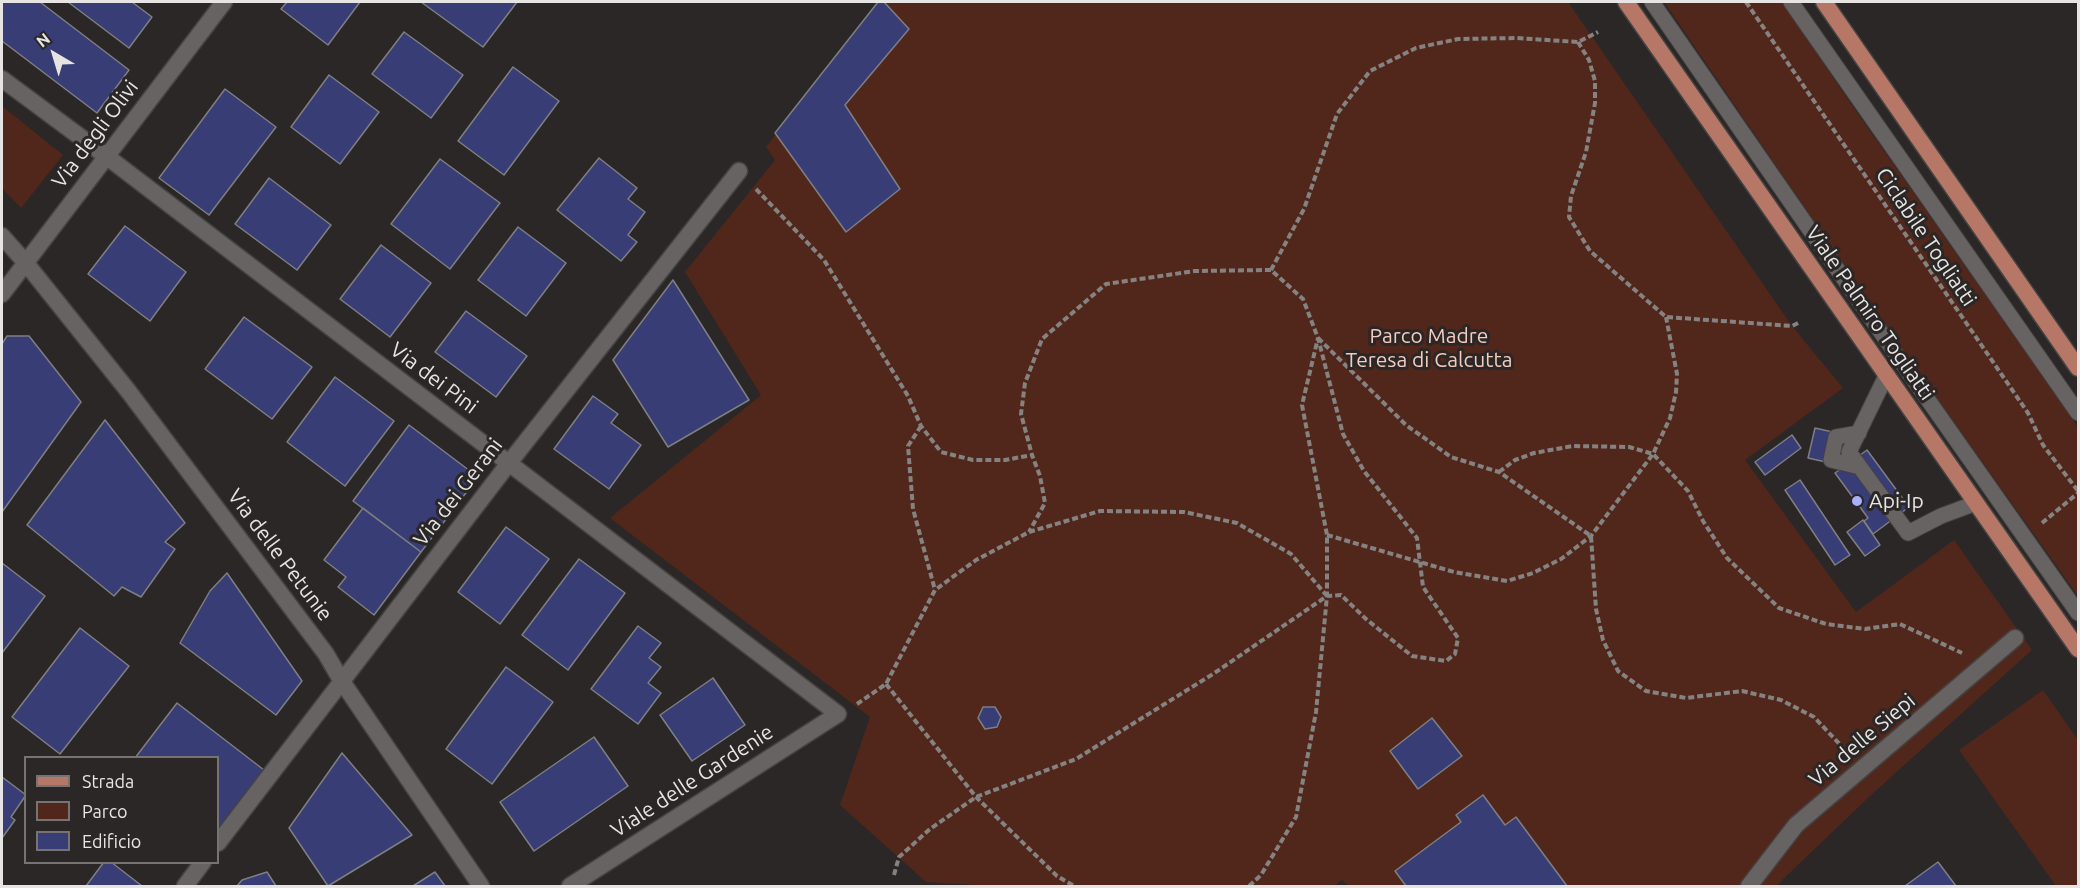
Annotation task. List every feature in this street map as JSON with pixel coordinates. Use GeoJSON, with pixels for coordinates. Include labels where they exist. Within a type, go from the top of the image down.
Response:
{"type":"FeatureCollection","features":[{"type":"Feature","properties":{"kind":"main road","name":"Viale Palmiro Togliatti"},"geometry":{"type":"LineString","coordinates":[[1626,2],[2079,650]]}},
{"type":"Feature","properties":{"kind":"main road"},"geometry":{"type":"LineString","coordinates":[[1824,2],[2079,368]]}},
{"type":"Feature","properties":{"kind":"street","name":"Via degli Olivi"},"geometry":{"type":"LineString","coordinates":[[2,294],[224,2]]}},
{"type":"Feature","properties":{"kind":"street","name":"Via dei Pini"},"geometry":{"type":"LineString","coordinates":[[2,79],[838,714]]}},
{"type":"Feature","properties":{"kind":"street","name":"Via dei Gerani"},"geometry":{"type":"LineString","coordinates":[[219,842],[509,463],[739,171]]}},
{"type":"Feature","properties":{"kind":"street"},"geometry":{"type":"LineString","coordinates":[[2,236],[25,262]]}},
{"type":"Feature","properties":{"kind":"street","name":"Via delle Petunie"},"geometry":{"type":"LineString","coordinates":[[25,262],[155,427],[326,654],[341,680],[482,886]]}},
{"type":"Feature","properties":{"kind":"street","name":"Via delle Siepi"},"geometry":{"type":"LineString","coordinates":[[1749,886],[1796,825],[1978,672],[2015,638]]}},
{"type":"Feature","properties":{"kind":"street","name":"Viale delle Gardenie"},"geometry":{"type":"LineString","coordinates":[[570,886],[838,714]]}},
{"type":"Feature","properties":{"kind":"street"},"geometry":{"type":"LineString","coordinates":[[184,886],[201,864]]}},
{"type":"Feature","properties":{"kind":"lane","name":"Viale Palmiro Togliatti"},"geometry":{"type":"LineString","coordinates":[[1652,2],[2079,613]]}},
{"type":"Feature","properties":{"kind":"lane"},"geometry":{"type":"LineString","coordinates":[[1791,2],[2079,413]]}},
{"type":"Feature","properties":{"kind":"lane"},"geometry":{"type":"LineString","coordinates":[[1886,376],[1849,452],[1908,533],[1941,516],[1976,503]]}},
{"type":"Feature","properties":{"kind":"path","name":"Ciclabile Togliatti"},"geometry":{"type":"LineString","coordinates":[[1746,2],[2028,413],[2043,445],[2079,492]]}},
{"type":"Feature","properties":{"kind":"path"},"geometry":{"type":"LineString","coordinates":[[1271,270],[1304,209],[1337,114],[1370,71],[1416,48],[1458,39],[1516,38],[1578,42],[1598,32]]}},
{"type":"Feature","properties":{"kind":"path"},"geometry":{"type":"LineString","coordinates":[[1578,42],[1589,60],[1595,81],[1595,103],[1586,152],[1571,196],[1569,217],[1590,251],[1666,317],[1792,326],[1800,322]]}},
{"type":"Feature","properties":{"kind":"path"},"geometry":{"type":"LineString","coordinates":[[739,171],[824,260],[908,396],[921,426],[941,452],[972,460],[1005,460],[1032,455]]}},
{"type":"Feature","properties":{"kind":"path"},"geometry":{"type":"LineString","coordinates":[[894,875],[899,857],[930,829],[976,797],[1076,759],[1213,674],[1327,596],[1341,595],[1366,619],[1412,656],[1446,661],[1455,654],[1458,638],[1423,587],[1417,538],[1364,471],[1343,434],[1318,338],[1303,299],[1271,270],[1196,271],[1106,284],[1042,339],[1025,383],[1021,414],[1040,476],[1045,502],[1029,532]]}},
{"type":"Feature","properties":{"kind":"path"},"geometry":{"type":"LineString","coordinates":[[1327,534],[1454,572],[1507,581],[1533,573],[1562,559],[1591,536],[1653,454],[1670,418],[1676,392],[1677,374],[1666,317]]}},
{"type":"Feature","properties":{"kind":"path"},"geometry":{"type":"LineString","coordinates":[[1318,338],[1406,425],[1451,457],[1499,472],[1591,536]]}},
{"type":"Feature","properties":{"kind":"path"},"geometry":{"type":"LineString","coordinates":[[1249,886],[1261,875],[1296,817],[1316,712],[1327,596],[1327,534],[1302,405],[1318,338]]}},
{"type":"Feature","properties":{"kind":"path"},"geometry":{"type":"LineString","coordinates":[[921,426],[908,446],[913,509],[935,590]]}},
{"type":"Feature","properties":{"kind":"path"},"geometry":{"type":"LineString","coordinates":[[1499,472],[1515,460],[1534,453],[1573,446],[1629,447],[1653,454],[1688,491],[1703,521],[1727,558],[1779,608],[1826,624],[1866,629],[1900,624],[1960,651],[1978,672]]}},
{"type":"Feature","properties":{"kind":"path"},"geometry":{"type":"LineString","coordinates":[[2042,523],[2079,492]]}},
{"type":"Feature","properties":{"kind":"path"},"geometry":{"type":"LineString","coordinates":[[838,714],[886,684],[935,590],[976,560],[1029,532],[1100,511],[1184,512],[1237,524],[1291,554],[1327,596]]}},
{"type":"Feature","properties":{"kind":"path"},"geometry":{"type":"LineString","coordinates":[[1591,536],[1596,609],[1603,640],[1618,671],[1646,691],[1686,698],[1742,691],[1781,700],[1814,717],[1864,768]]}},
{"type":"Feature","properties":{"kind":"path"},"geometry":{"type":"LineString","coordinates":[[886,684],[976,797],[1057,876],[1074,886]]}},
{"type":"Feature","properties":{"kind":"green space","name":"Parco Madre Teresa di Calcutta"},"geometry":{"type":"Polygon","coordinates":[[[878,2],[1568,2],[1792,326],[1843,388],[1745,460],[1856,612],[1954,540],[2032,650],[1871,795],[1776,886],[1349,886],[1342,880],[1334,886],[992,886],[926,882],[840,805],[870,717],[610,518],[761,395],[685,272],[775,160],[766,147],[878,2]]]}},
{"type":"Feature","properties":{"kind":"green space"},"geometry":{"type":"Polygon","coordinates":[[[1664,2],[1782,2],[2078,427],[2078,596],[1899,345],[1664,2]]]}},
{"type":"Feature","properties":{"kind":"green space"},"geometry":{"type":"Polygon","coordinates":[[[2,106],[63,155],[21,208],[2,188],[2,106]]]}},
{"type":"Feature","properties":{"kind":"green space"},"geometry":{"type":"Polygon","coordinates":[[[2043,690],[2078,740],[2078,886],[2056,886],[1959,750],[2043,690]]]}},
{"type":"Feature","properties":{"kind":"building"},"geometry":{"type":"Polygon","coordinates":[[[2,2],[40,2],[129,70],[97,113],[2,41],[2,2]]]}},
{"type":"Feature","properties":{"kind":"building"},"geometry":{"type":"Polygon","coordinates":[[[68,2],[132,2],[152,17],[129,48],[68,2]]]}},
{"type":"Feature","properties":{"kind":"building"},"geometry":{"type":"Polygon","coordinates":[[[287,2],[360,2],[328,45],[281,9],[287,2]]]}},
{"type":"Feature","properties":{"kind":"building"},"geometry":{"type":"Polygon","coordinates":[[[421,2],[517,2],[483,47],[421,2]]]}},
{"type":"Feature","properties":{"kind":"building"},"geometry":{"type":"Polygon","coordinates":[[[878,2],[884,2],[909,29],[845,105],[900,189],[846,232],[775,133],[878,2]]]}},
{"type":"Feature","properties":{"kind":"building"},"geometry":{"type":"Polygon","coordinates":[[[404,32],[463,75],[431,118],[372,74],[404,32]]]}},
{"type":"Feature","properties":{"kind":"building"},"geometry":{"type":"Polygon","coordinates":[[[513,67],[559,101],[504,175],[458,141],[513,67]]]}},
{"type":"Feature","properties":{"kind":"building"},"geometry":{"type":"Polygon","coordinates":[[[329,75],[379,112],[340,164],[291,127],[329,75]]]}},
{"type":"Feature","properties":{"kind":"building"},"geometry":{"type":"Polygon","coordinates":[[[225,89],[276,127],[209,215],[159,178],[225,89]]]}},
{"type":"Feature","properties":{"kind":"building"},"geometry":{"type":"Polygon","coordinates":[[[599,158],[637,188],[628,199],[645,212],[628,235],[637,242],[621,261],[557,210],[599,158]]]}},
{"type":"Feature","properties":{"kind":"building"},"geometry":{"type":"Polygon","coordinates":[[[440,159],[500,203],[450,269],[391,224],[440,159]]]}},
{"type":"Feature","properties":{"kind":"building"},"geometry":{"type":"Polygon","coordinates":[[[269,178],[331,225],[297,270],[235,224],[269,178]]]}},
{"type":"Feature","properties":{"kind":"building"},"geometry":{"type":"Polygon","coordinates":[[[125,226],[186,272],[150,321],[88,274],[125,226]]]}},
{"type":"Feature","properties":{"kind":"building"},"geometry":{"type":"Polygon","coordinates":[[[518,227],[566,263],[526,316],[478,280],[518,227]]]}},
{"type":"Feature","properties":{"kind":"building"},"geometry":{"type":"Polygon","coordinates":[[[381,245],[431,283],[390,337],[340,299],[381,245]]]}},
{"type":"Feature","properties":{"kind":"building"},"geometry":{"type":"Polygon","coordinates":[[[673,280],[749,400],[668,447],[613,360],[673,280]]]}},
{"type":"Feature","properties":{"kind":"building"},"geometry":{"type":"Polygon","coordinates":[[[466,311],[527,356],[496,397],[435,352],[466,311]]]}},
{"type":"Feature","properties":{"kind":"building"},"geometry":{"type":"Polygon","coordinates":[[[244,317],[312,367],[272,419],[205,369],[244,317]]]}},
{"type":"Feature","properties":{"kind":"building"},"geometry":{"type":"Polygon","coordinates":[[[7,336],[29,336],[81,402],[2,512],[2,344],[7,336]]]}},
{"type":"Feature","properties":{"kind":"building"},"geometry":{"type":"Polygon","coordinates":[[[335,377],[394,421],[345,486],[287,442],[335,377]]]}},
{"type":"Feature","properties":{"kind":"building"},"geometry":{"type":"Polygon","coordinates":[[[593,396],[618,414],[611,423],[641,445],[609,489],[554,449],[593,396]]]}},
{"type":"Feature","properties":{"kind":"building"},"geometry":{"type":"Polygon","coordinates":[[[105,420],[185,523],[165,542],[175,549],[141,597],[122,587],[114,596],[27,525],[105,420]]]}},
{"type":"Feature","properties":{"kind":"building"},"geometry":{"type":"Polygon","coordinates":[[[409,425],[478,477],[421,552],[353,501],[409,425]]]}},
{"type":"Feature","properties":{"kind":"building"},"geometry":{"type":"Polygon","coordinates":[[[1815,428],[1846,435],[1839,465],[1808,458],[1815,428]]]}},
{"type":"Feature","properties":{"kind":"building"},"geometry":{"type":"Polygon","coordinates":[[[1792,435],[1801,448],[1765,475],[1755,462],[1792,435]]]}},
{"type":"Feature","properties":{"kind":"building"},"geometry":{"type":"Polygon","coordinates":[[[1867,450],[1909,507],[1873,534],[1864,521],[1868,518],[1835,473],[1867,450]]]}},
{"type":"Feature","properties":{"kind":"building"},"geometry":{"type":"Polygon","coordinates":[[[1800,480],[1850,555],[1835,565],[1785,490],[1800,480]]]}},
{"type":"Feature","properties":{"kind":"building"},"geometry":{"type":"Polygon","coordinates":[[[363,508],[421,552],[374,615],[338,587],[346,577],[324,560],[363,508]]]}},
{"type":"Feature","properties":{"kind":"building"},"geometry":{"type":"Polygon","coordinates":[[[1863,520],[1880,545],[1865,556],[1847,532],[1863,520]]]}},
{"type":"Feature","properties":{"kind":"building"},"geometry":{"type":"Polygon","coordinates":[[[506,527],[549,559],[500,624],[458,592],[506,527]]]}},
{"type":"Feature","properties":{"kind":"building"},"geometry":{"type":"Polygon","coordinates":[[[579,559],[625,593],[568,670],[522,635],[579,559]]]}},
{"type":"Feature","properties":{"kind":"building"},"geometry":{"type":"Polygon","coordinates":[[[2,563],[45,596],[2,653],[2,563]]]}},
{"type":"Feature","properties":{"kind":"building"},"geometry":{"type":"Polygon","coordinates":[[[227,573],[302,681],[276,715],[180,643],[210,591],[227,573]]]}},
{"type":"Feature","properties":{"kind":"building"},"geometry":{"type":"Polygon","coordinates":[[[638,626],[661,643],[649,658],[661,667],[648,683],[661,693],[638,724],[591,689],[638,626]]]}},
{"type":"Feature","properties":{"kind":"building"},"geometry":{"type":"Polygon","coordinates":[[[80,628],[129,666],[60,754],[12,717],[80,628]]]}},
{"type":"Feature","properties":{"kind":"building"},"geometry":{"type":"Polygon","coordinates":[[[506,667],[553,702],[492,784],[446,749],[506,667]]]}},
{"type":"Feature","properties":{"kind":"building"},"geometry":{"type":"Polygon","coordinates":[[[713,678],[745,725],[692,761],[660,715],[713,678]]]}},
{"type":"Feature","properties":{"kind":"building"},"geometry":{"type":"Polygon","coordinates":[[[177,703],[264,770],[219,829],[219,756],[137,756],[177,703]]]}},
{"type":"Feature","properties":{"kind":"building"},"geometry":{"type":"Polygon","coordinates":[[[983,707],[995,707],[1001,717],[997,727],[985,729],[978,718],[983,707]]]}},
{"type":"Feature","properties":{"kind":"building"},"geometry":{"type":"Polygon","coordinates":[[[1432,718],[1462,756],[1418,789],[1390,751],[1432,718]]]}},
{"type":"Feature","properties":{"kind":"building"},"geometry":{"type":"Polygon","coordinates":[[[594,737],[628,786],[534,851],[500,802],[594,737]]]}},
{"type":"Feature","properties":{"kind":"building"},"geometry":{"type":"Polygon","coordinates":[[[342,753],[412,835],[328,886],[289,828],[342,753]]]}},
{"type":"Feature","properties":{"kind":"building"},"geometry":{"type":"Polygon","coordinates":[[[2,777],[24,794],[24,798],[11,817],[15,820],[2,838],[2,777]]]}},
{"type":"Feature","properties":{"kind":"building"},"geometry":{"type":"Polygon","coordinates":[[[1483,795],[1505,825],[1516,817],[1567,886],[1406,886],[1395,871],[1461,822],[1456,815],[1483,795]]]}},
{"type":"Feature","properties":{"kind":"building"},"geometry":{"type":"Polygon","coordinates":[[[1938,862],[1956,886],[1905,886],[1938,862]]]}},
{"type":"Feature","properties":{"kind":"building"},"geometry":{"type":"Polygon","coordinates":[[[102,864],[114,864],[142,886],[86,886],[102,864]]]}},
{"type":"Feature","properties":{"kind":"building"},"geometry":{"type":"Polygon","coordinates":[[[267,872],[276,886],[237,886],[242,880],[267,872]]]}},
{"type":"Feature","properties":{"kind":"building"},"geometry":{"type":"Polygon","coordinates":[[[435,872],[445,886],[413,886],[435,872]]]}},
{"type":"Feature","properties":{"kind":"place","name":"Api-Ip"},"geometry":{"type":"Point","coordinates":[1857,501]}}]}
